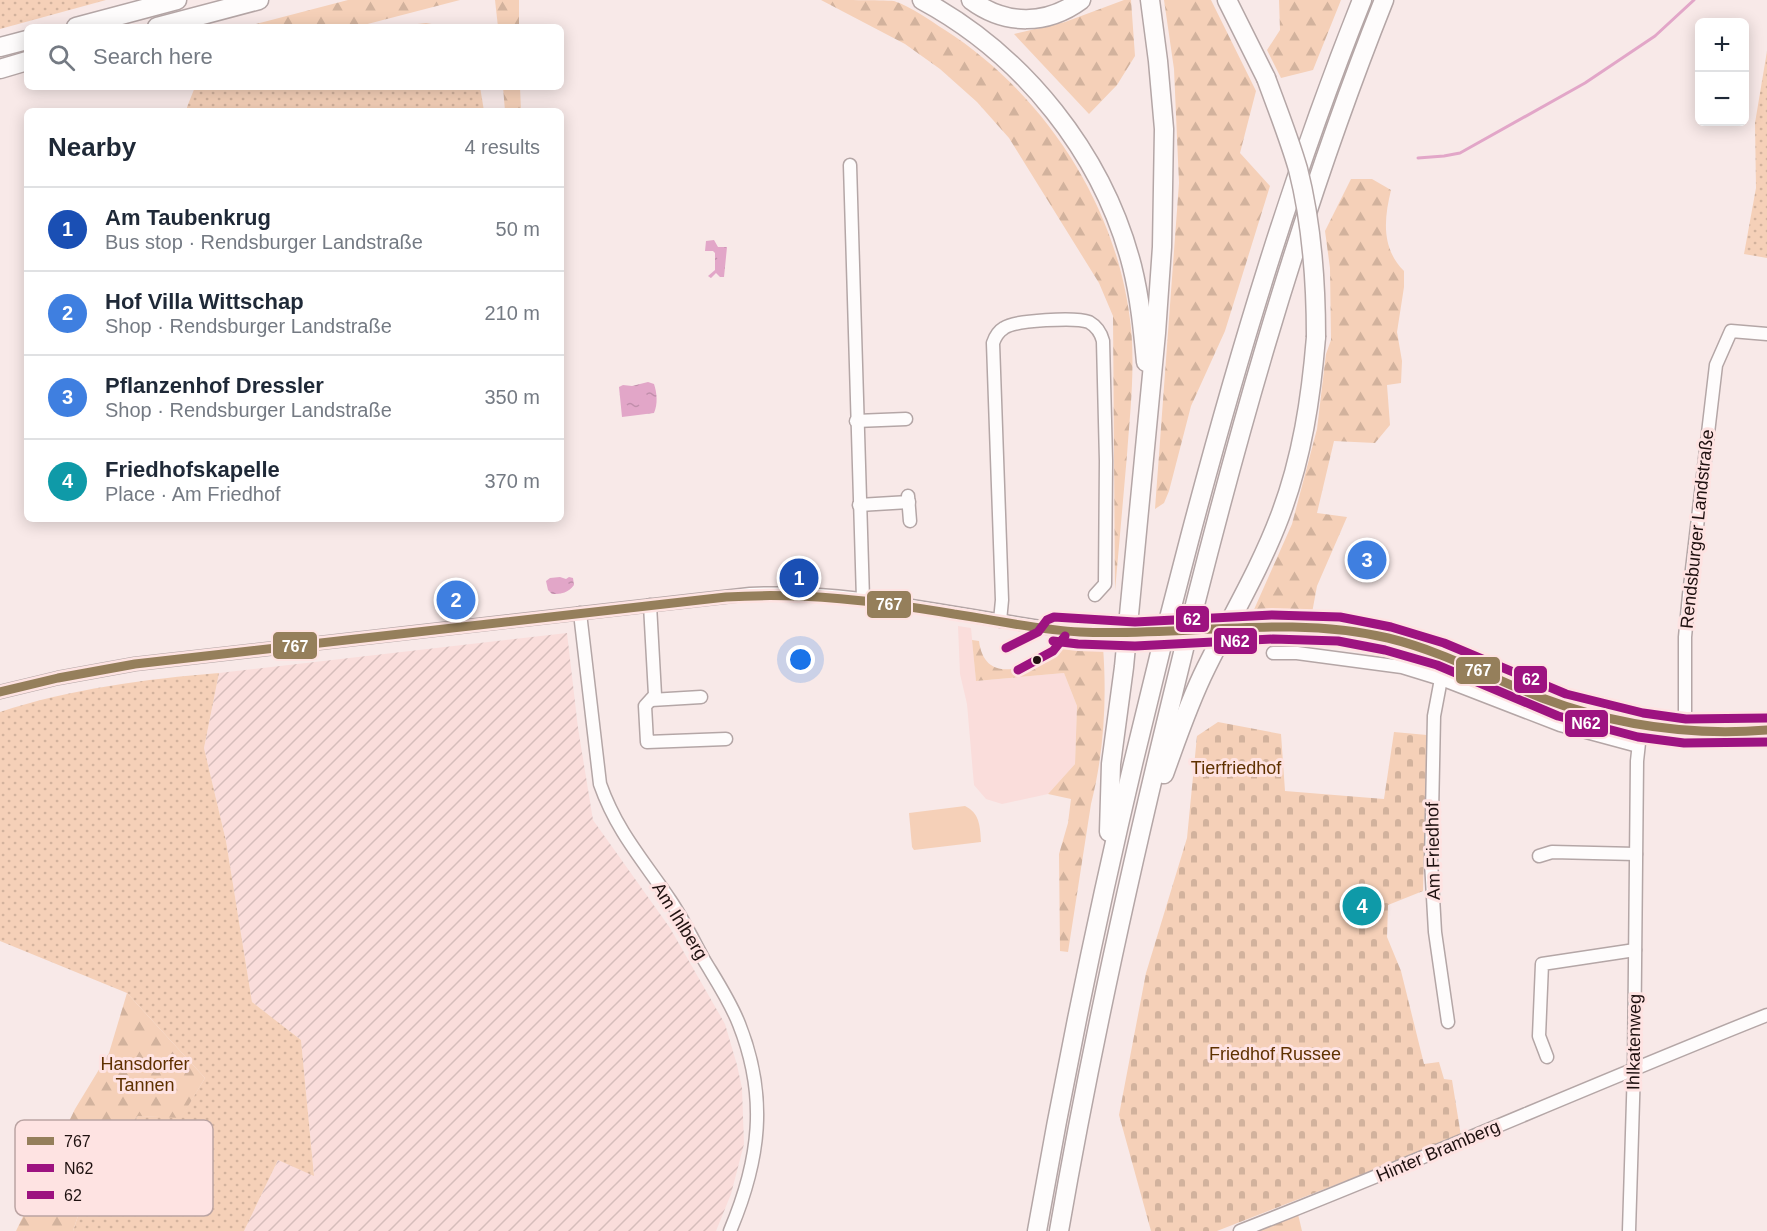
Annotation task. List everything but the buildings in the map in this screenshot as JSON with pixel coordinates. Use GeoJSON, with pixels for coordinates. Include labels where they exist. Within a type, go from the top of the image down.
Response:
{"type":"FeatureCollection","features":[{"type":"Feature","properties":{"kind":"highway"},"geometry":{"type":"LineString","coordinates":[[87,24],[177,0]]}},
{"type":"Feature","properties":{"kind":"highway"},"geometry":{"type":"LineString","coordinates":[[168,24],[259,0]]}},
{"type":"Feature","properties":{"kind":"highway"},"geometry":{"type":"LineString","coordinates":[[922,0],[958,22],[1012,65],[1067,128],[1090,165],[1108,197],[1138,291],[1149,399]]}},
{"type":"Feature","properties":{"kind":"highway"},"geometry":{"type":"LineString","coordinates":[[971,0],[989,12],[1007,18],[1025,20],[1054,15],[1081,0]]}},
{"type":"Feature","properties":{"kind":"highway"},"geometry":{"type":"LineString","coordinates":[[1107,877],[1111,764],[1124,667],[1160,291],[1164,166],[1161,92],[1150,0]]}},
{"type":"Feature","properties":{"kind":"highway"},"geometry":{"type":"LineString","coordinates":[[1128,881],[1183,720],[1206,667],[1254,575],[1280,516],[1308,413],[1316,337],[1314,264],[1304,197],[1298,168],[1283,121],[1266,78],[1227,0]]}},
{"type":"Feature","properties":{"kind":"highway"},"geometry":{"type":"LineString","coordinates":[[1037,1231],[1080,998],[1174,597],[1229,395],[1291,193],[1327,89],[1362,0]]}},
{"type":"Feature","properties":{"kind":"highway"},"geometry":{"type":"LineString","coordinates":[[1059,1231],[1128,881],[1195,600],[1249,401],[1315,190],[1343,106],[1384,0]]}},
{"type":"Feature","properties":{"kind":"highway"},"geometry":{"type":"LineString","coordinates":[[0,47],[24,41]]}},
{"type":"Feature","properties":{"kind":"highway"},"geometry":{"type":"LineString","coordinates":[[0,69],[24,63]]}},
{"type":"Feature","properties":{"kind":"street"},"geometry":{"type":"LineString","coordinates":[[850,165],[862,599]]}},
{"type":"Feature","properties":{"kind":"street"},"geometry":{"type":"LineString","coordinates":[[1000,621],[1002,600],[993,343],[1001,330],[1011,324],[1034,321],[1084,321],[1094,326],[1103,341],[1106,461],[1105,584],[1095,595]]}},
{"type":"Feature","properties":{"kind":"street","name":"Rendsburger Landstraße"},"geometry":{"type":"LineString","coordinates":[[1684,731],[1685,637],[1716,365],[1731,331],[1767,334]]}},
{"type":"Feature","properties":{"kind":"street"},"geometry":{"type":"LineString","coordinates":[[856,421],[906,418]]}},
{"type":"Feature","properties":{"kind":"street"},"geometry":{"type":"LineString","coordinates":[[859,505],[908,498],[910,521]]}},
{"type":"Feature","properties":{"kind":"street"},"geometry":{"type":"LineString","coordinates":[[0,692],[58,678],[135,664],[650,605],[759,594],[800,594],[862,599],[1078,632],[1151,634],[1273,627],[1339,629],[1388,638],[1453,658],[1562,705],[1641,725],[1684,731],[1767,730]]}},
{"type":"Feature","properties":{"kind":"street"},"geometry":{"type":"LineString","coordinates":[[650,605],[654,695],[645,706],[647,742],[726,739]]}},
{"type":"Feature","properties":{"kind":"street","name":"Am Ihlberg"},"geometry":{"type":"LineString","coordinates":[[585,612],[600,784],[608,806],[628,843],[670,901],[729,1002],[749,1052],[756,1092],[756,1142],[752,1169],[730,1231]]}},
{"type":"Feature","properties":{"kind":"street"},"geometry":{"type":"LineString","coordinates":[[1273,653],[1297,653],[1402,667],[1442,679],[1560,725],[1638,746]]}},
{"type":"Feature","properties":{"kind":"street","name":"Am Friedhof"},"geometry":{"type":"LineString","coordinates":[[1442,679],[1434,716],[1431,862],[1435,932],[1448,1022]]}},
{"type":"Feature","properties":{"kind":"street"},"geometry":{"type":"LineString","coordinates":[[651,700],[701,697]]}},
{"type":"Feature","properties":{"kind":"street","name":"Ihlkatenweg"},"geometry":{"type":"LineString","coordinates":[[1629,1231],[1634,1068],[1638,746],[1641,725]]}},
{"type":"Feature","properties":{"kind":"street"},"geometry":{"type":"LineString","coordinates":[[1539,856],[1552,852],[1636,854]]}},
{"type":"Feature","properties":{"kind":"street"},"geometry":{"type":"LineString","coordinates":[[1547,1057],[1539,1036],[1542,964],[1635,950]]}},
{"type":"Feature","properties":{"kind":"street","name":"Hinter Bramberg"},"geometry":{"type":"LineString","coordinates":[[1240,1231],[1363,1183],[1634,1068],[1767,1015]]}},
{"type":"Feature","properties":{"kind":"shaded area"},"geometry":{"type":"Polygon","coordinates":[[[958,626],[971,628],[976,681],[1064,673],[1077,706],[1075,764],[1048,794],[1002,804],[986,799],[974,785],[967,704],[960,674],[958,626]]]}},
{"type":"Feature","properties":{"kind":"shaded area"},"geometry":{"type":"Polygon","coordinates":[[[567,633],[578,728],[593,820],[670,928],[725,1024],[737,1065],[742,1088],[744,1144],[731,1194],[716,1231],[244,1231],[278,1160],[314,1175],[301,1040],[252,1002],[226,841],[204,748],[219,673],[567,633]]]}},
{"type":"Feature","properties":{"kind":"green space"},"geometry":{"type":"Polygon","coordinates":[[[0,0],[106,0],[0,29],[0,0]]]}},
{"type":"Feature","properties":{"kind":"green space"},"geometry":{"type":"Polygon","coordinates":[[[348,0],[460,0],[368,24],[256,24],[348,0]]]}},
{"type":"Feature","properties":{"kind":"green space"},"geometry":{"type":"Polygon","coordinates":[[[495,0],[519,0],[519,24],[498,24],[495,0]]]}},
{"type":"Feature","properties":{"kind":"green space"},"geometry":{"type":"Polygon","coordinates":[[[821,0],[894,1],[914,10],[945,30],[1015,87],[1045,121],[1071,158],[1094,198],[1111,240],[1124,283],[1132,344],[1131,408],[1115,591],[1113,316],[1099,283],[1009,138],[977,102],[940,69],[905,44],[821,0]]]}},
{"type":"Feature","properties":{"kind":"green space"},"geometry":{"type":"Polygon","coordinates":[[[1124,0],[1131,0],[1135,56],[1117,85],[1089,114],[1014,34],[1065,22],[1124,0]]]}},
{"type":"Feature","properties":{"kind":"green space"},"geometry":{"type":"Polygon","coordinates":[[[1164,0],[1211,0],[1256,91],[1240,153],[1270,186],[1225,331],[1191,406],[1169,491],[1164,503],[1155,509],[1179,183],[1174,69],[1164,0]]]}},
{"type":"Feature","properties":{"kind":"green space"},"geometry":{"type":"Polygon","coordinates":[[[1279,0],[1341,0],[1313,70],[1281,78],[1267,50],[1280,30],[1279,0]]]}},
{"type":"Feature","properties":{"kind":"green space"},"geometry":{"type":"Polygon","coordinates":[[[1767,51],[1767,258],[1744,254],[1756,188],[1755,123],[1767,51]]]}},
{"type":"Feature","properties":{"kind":"green space"},"geometry":{"type":"Polygon","coordinates":[[[194,90],[480,90],[484,108],[187,108],[194,90]]]}},
{"type":"Feature","properties":{"kind":"green space"},"geometry":{"type":"Polygon","coordinates":[[[503,90],[520,90],[521,108],[505,108],[503,90]]]}},
{"type":"Feature","properties":{"kind":"green space"},"geometry":{"type":"Polygon","coordinates":[[[1351,179],[1372,179],[1391,190],[1386,233],[1391,253],[1404,271],[1404,287],[1397,332],[1402,361],[1401,383],[1387,385],[1390,425],[1375,443],[1334,441],[1317,513],[1347,517],[1317,586],[1312,613],[1252,614],[1292,524],[1317,429],[1326,354],[1331,340],[1330,268],[1325,231],[1351,179]]]}},
{"type":"Feature","properties":{"kind":"green space"},"geometry":{"type":"Polygon","coordinates":[[[972,640],[979,641],[981,652],[991,665],[1005,669],[1023,667],[1032,663],[1035,667],[1045,662],[1042,657],[1066,643],[1103,647],[1105,686],[1102,746],[1068,952],[1060,951],[1059,854],[1068,823],[1071,799],[1048,794],[1075,764],[1077,706],[1064,673],[976,681],[972,640]]]}},
{"type":"Feature","properties":{"kind":"green space"},"geometry":{"type":"Polygon","coordinates":[[[219,673],[204,748],[226,841],[252,1002],[301,1040],[314,1176],[278,1160],[244,1231],[73,1231],[78,1216],[213,1216],[213,1120],[134,1120],[138,1116],[181,1117],[205,1078],[127,993],[0,941],[0,712],[81,691],[163,678],[219,673]]]}},
{"type":"Feature","properties":{"kind":"green space","name":"Friedhof Russee"},"geometry":{"type":"Polygon","coordinates":[[[1218,722],[1281,734],[1285,791],[1384,799],[1394,732],[1427,735],[1423,891],[1388,905],[1387,937],[1401,971],[1424,1064],[1439,1062],[1444,1079],[1452,1080],[1461,1136],[1217,1231],[1151,1231],[1119,1115],[1146,973],[1187,838],[1197,736],[1218,722]]]}},
{"type":"Feature","properties":{"kind":"green space"},"geometry":{"type":"Polygon","coordinates":[[[965,806],[974,812],[981,842],[914,850],[909,813],[965,806]]]}},
{"type":"Feature","properties":{"kind":"green space","name":"Hansdorfer Tannen"},"geometry":{"type":"Polygon","coordinates":[[[127,993],[205,1078],[181,1118],[138,1116],[134,1120],[70,1120],[109,1053],[127,993]]]}},
{"type":"Feature","properties":{"kind":"green space"},"geometry":{"type":"Polygon","coordinates":[[[1298,1214],[1302,1231],[1255,1231],[1298,1214]]]}},
{"type":"Feature","properties":{"kind":"green space","name":"Hansdorfer Tannen"},"geometry":{"type":"Polygon","coordinates":[[[23,1216],[78,1216],[73,1231],[16,1231],[23,1216]]]}},
{"type":"Feature","properties":{"kind":"water"},"geometry":{"type":"Polygon","coordinates":[[[714,240],[718,247],[727,247],[724,277],[716,273],[711,278],[708,276],[715,270],[715,253],[705,251],[706,241],[714,240]]]}},
{"type":"Feature","properties":{"kind":"water"},"geometry":{"type":"Polygon","coordinates":[[[648,382],[654,384],[656,391],[657,402],[654,413],[622,417],[619,387],[648,382]]]}},
{"type":"Feature","properties":{"kind":"water"},"geometry":{"type":"Polygon","coordinates":[[[560,577],[573,578],[574,585],[569,590],[552,594],[548,590],[546,581],[560,577]]]}},
{"type":"Feature","properties":{"kind":"waterway"},"geometry":{"type":"LineString","coordinates":[[1418,158],[1460,153],[1585,83],[1655,36],[1694,0]]}},
{"type":"Feature","properties":{"kind":"transit line","name":"767"},"geometry":{"type":"LineString","coordinates":[[0,692],[58,678],[135,664],[726,597],[783,596],[869,602],[1080,632],[1119,633],[1273,627],[1350,631],[1408,643],[1542,698],[1625,722],[1681,730],[1767,730]]}},
{"type":"Feature","properties":{"kind":"transit line","name":"62"},"geometry":{"type":"LineString","coordinates":[[1006,648],[1038,632],[1047,620],[1054,617],[1135,622],[1272,615],[1340,617],[1391,627],[1444,643],[1566,694],[1643,713],[1686,719],[1767,718]]}},
{"type":"Feature","properties":{"kind":"transit line","name":"N62"},"geometry":{"type":"LineString","coordinates":[[1018,670],[1053,651],[1065,636]]}},
{"type":"Feature","properties":{"kind":"transit line","name":"N62"},"geometry":{"type":"LineString","coordinates":[[1053,641],[1135,646],[1273,639],[1338,641],[1385,650],[1437,665],[1558,716],[1638,737],[1684,743],[1767,742]]}},
{"type":"Feature","properties":{"kind":"place","name":"Pflanzenhof Dressler"},"geometry":{"type":"Point","coordinates":[1367,560]}},
{"type":"Feature","properties":{"kind":"place","name":"Am Taubenkrug"},"geometry":{"type":"Point","coordinates":[799,578]}},
{"type":"Feature","properties":{"kind":"place","name":"Hof Villa Wittschap"},"geometry":{"type":"Point","coordinates":[456,600]}},
{"type":"Feature","properties":{"kind":"place","name":"Friedhofskapelle"},"geometry":{"type":"Point","coordinates":[1362,906]}},
{"type":"Feature","properties":{"kind":"park label","name":"Tierfriedhof"},"geometry":{"type":"Point","coordinates":[1236,768]}}]}
